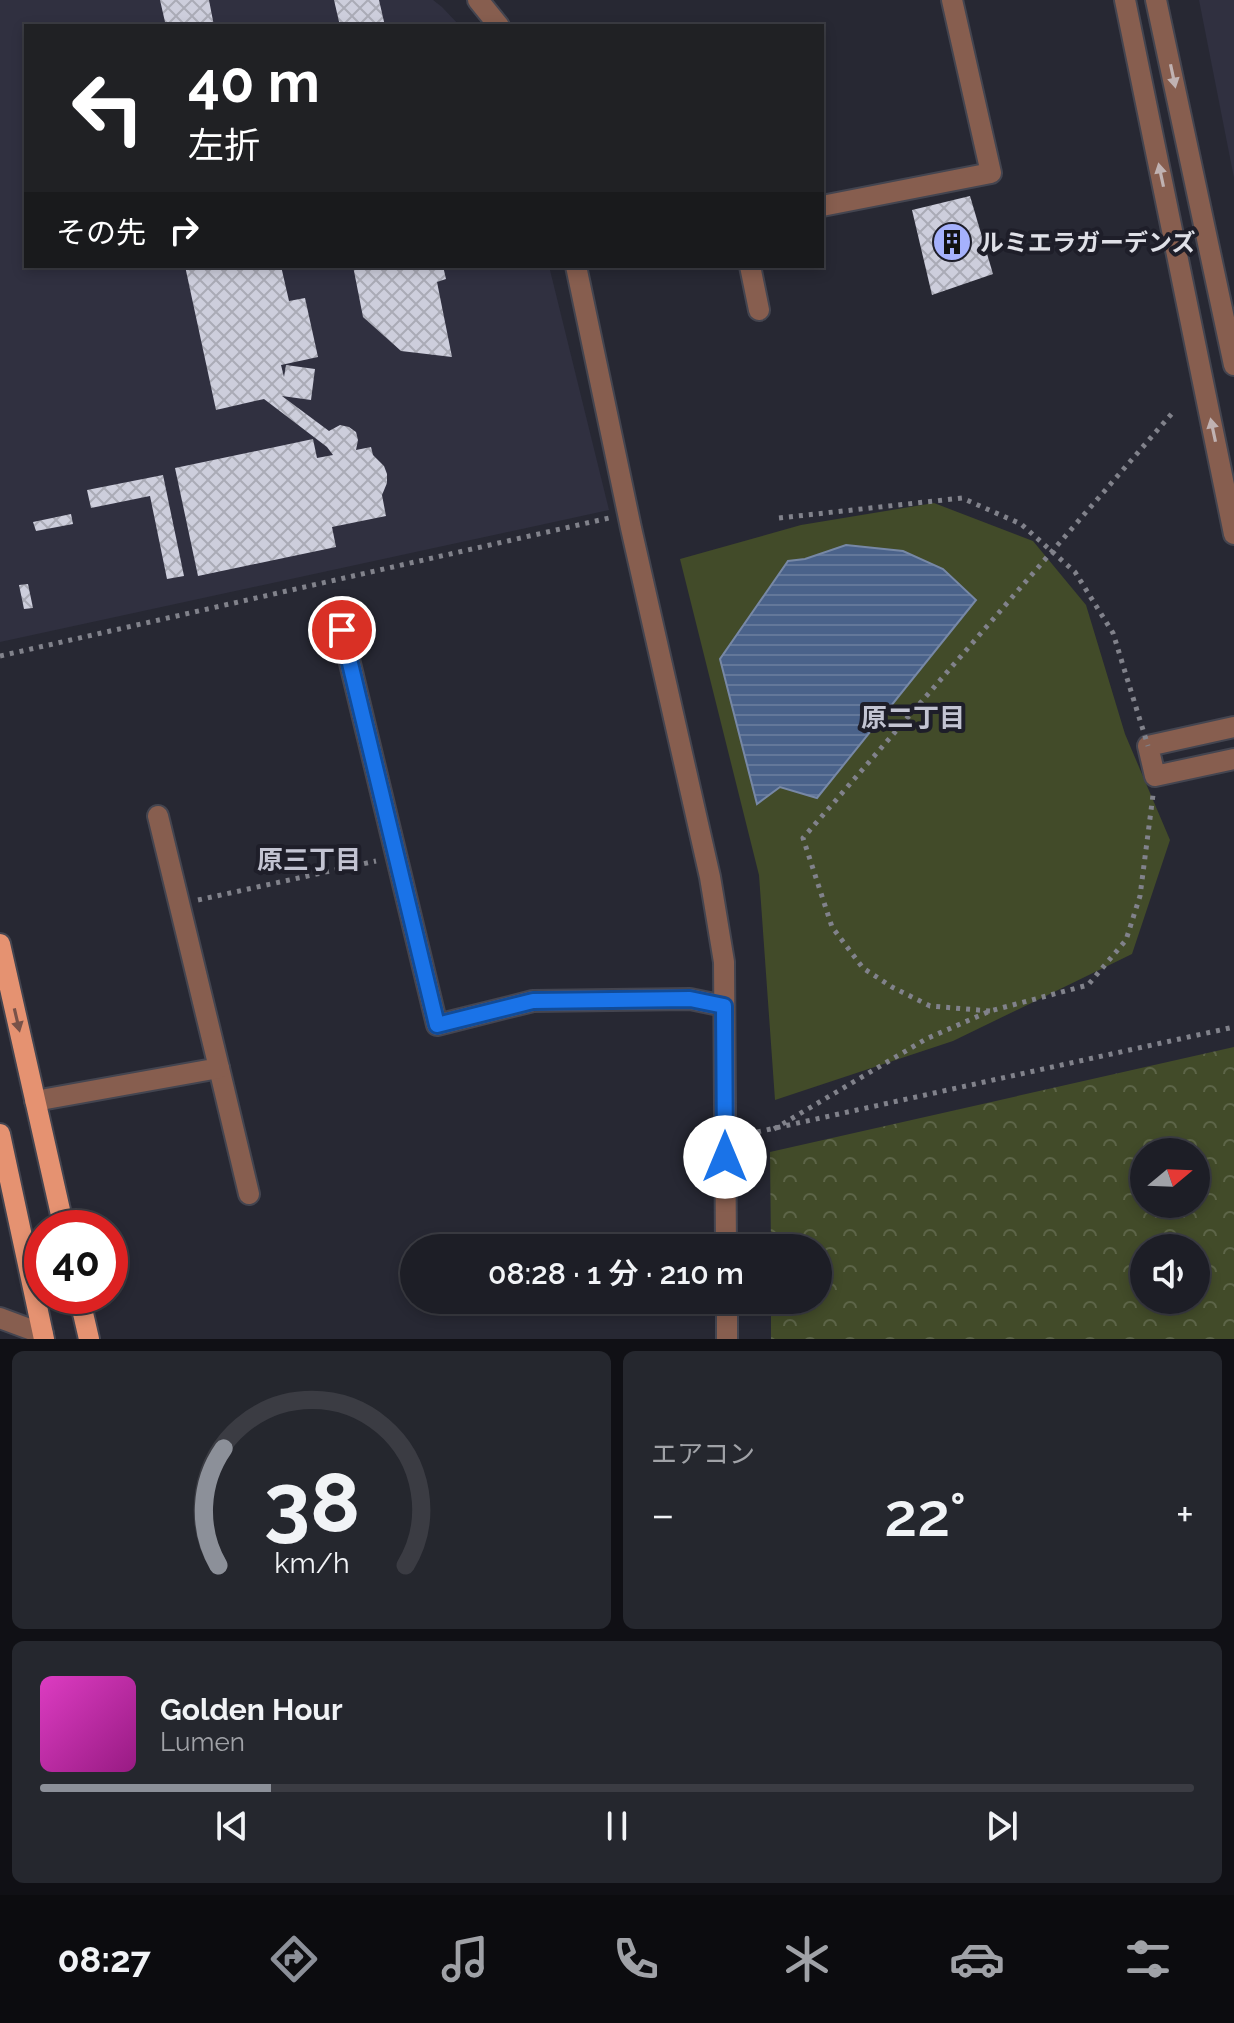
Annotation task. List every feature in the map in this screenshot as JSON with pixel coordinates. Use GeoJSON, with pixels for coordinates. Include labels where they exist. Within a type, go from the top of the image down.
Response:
{"type":"FeatureCollection","features":[{"type":"Feature","properties":{"kind":"main road"},"geometry":{"type":"LineString","coordinates":[[0,944],[60,1210]]}},
{"type":"Feature","properties":{"kind":"main road"},"geometry":{"type":"LineString","coordinates":[[0,1134],[44,1337]]}},
{"type":"Feature","properties":{"kind":"main road"},"geometry":{"type":"LineString","coordinates":[[83,1314],[89,1339]]}},
{"type":"Feature","properties":{"kind":"street"},"geometry":{"type":"LineString","coordinates":[[478,0],[497,24]]}},
{"type":"Feature","properties":{"kind":"street"},"geometry":{"type":"LineString","coordinates":[[824,206],[991,173],[952,0]]}},
{"type":"Feature","properties":{"kind":"street"},"geometry":{"type":"LineString","coordinates":[[1125,0],[1234,534]]}},
{"type":"Feature","properties":{"kind":"street"},"geometry":{"type":"LineString","coordinates":[[1156,0],[1234,365]]}},
{"type":"Feature","properties":{"kind":"street"},"geometry":{"type":"LineString","coordinates":[[576,268],[710,877],[724,962],[726,1234]]}},
{"type":"Feature","properties":{"kind":"street"},"geometry":{"type":"LineString","coordinates":[[750,268],[759,310]]}},
{"type":"Feature","properties":{"kind":"street"},"geometry":{"type":"LineString","coordinates":[[342,630],[437,1025],[533,1001],[690,999],[724,1006]]}},
{"type":"Feature","properties":{"kind":"street"},"geometry":{"type":"LineString","coordinates":[[1234,727],[1148,746],[1155,776],[1234,759]]}},
{"type":"Feature","properties":{"kind":"street"},"geometry":{"type":"LineString","coordinates":[[158,816],[249,1194]]}},
{"type":"Feature","properties":{"kind":"street"},"geometry":{"type":"LineString","coordinates":[[35,1101],[219,1068]]}},
{"type":"Feature","properties":{"kind":"street"},"geometry":{"type":"LineString","coordinates":[[727,1314],[727,1339]]}},
{"type":"Feature","properties":{"kind":"street"},"geometry":{"type":"LineString","coordinates":[[0,1318],[44,1337]]}},
{"type":"Feature","properties":{"kind":"path"},"geometry":{"type":"LineString","coordinates":[[990,1011],[930,1006],[863,968],[832,927],[803,838],[1174,411]]}},
{"type":"Feature","properties":{"kind":"path"},"geometry":{"type":"LineString","coordinates":[[779,518],[962,498],[1021,524],[1075,572],[1113,633],[1148,746]]}},
{"type":"Feature","properties":{"kind":"path"},"geometry":{"type":"LineString","coordinates":[[0,656],[610,518]]}},
{"type":"Feature","properties":{"kind":"path"},"geometry":{"type":"LineString","coordinates":[[774,1129],[926,1039],[990,1011],[1088,985],[1126,940],[1140,896],[1155,776]]}},
{"type":"Feature","properties":{"kind":"path"},"geometry":{"type":"LineString","coordinates":[[179,904],[396,857]]}},
{"type":"Feature","properties":{"kind":"path"},"geometry":{"type":"LineString","coordinates":[[757,1132],[1234,1027]]}},
{"type":"Feature","properties":{"kind":"shaded area"},"geometry":{"type":"Polygon","coordinates":[[[0,0],[433,0],[458,24],[24,24],[24,268],[549,268],[609,510],[0,642],[0,0]]]}},
{"type":"Feature","properties":{"kind":"shaded area"},"geometry":{"type":"Polygon","coordinates":[[[1199,0],[1234,0],[1234,178],[1199,0]]]}},
{"type":"Feature","properties":{"kind":"green space"},"geometry":{"type":"Polygon","coordinates":[[[934,503],[1033,541],[1086,605],[1125,734],[1170,840],[1132,954],[953,1041],[775,1100],[759,875],[680,559],[801,525],[934,503]]]}},
{"type":"Feature","properties":{"kind":"green space"},"geometry":{"type":"Polygon","coordinates":[[[1234,1047],[1234,1339],[771,1339],[771,1314],[832,1314],[832,1234],[771,1234],[770,1152],[1234,1047]]]}},
{"type":"Feature","properties":{"kind":"water"},"geometry":{"type":"Polygon","coordinates":[[[846,545],[903,551],[943,569],[976,600],[817,798],[780,787],[757,804],[720,659],[788,561],[805,559],[846,545]]]}},
{"type":"Feature","properties":{"kind":"building"},"geometry":{"type":"Polygon","coordinates":[[[160,0],[209,0],[214,24],[158,24],[165,22],[160,0]]]}},
{"type":"Feature","properties":{"kind":"building"},"geometry":{"type":"Polygon","coordinates":[[[334,0],[379,0],[385,24],[340,24],[334,0]]]}},
{"type":"Feature","properties":{"kind":"building","name":"ルミエラガーデンズ"},"geometry":{"type":"Polygon","coordinates":[[[970,196],[993,274],[932,295],[912,210],[970,196]]]}},
{"type":"Feature","properties":{"kind":"building"},"geometry":{"type":"Polygon","coordinates":[[[185,268],[281,268],[289,301],[305,298],[318,357],[281,365],[284,377],[286,365],[315,369],[311,400],[282,396],[329,431],[340,425],[356,432],[356,450],[371,447],[387,474],[382,495],[386,516],[332,527],[336,547],[198,576],[175,468],[313,439],[317,458],[333,455],[327,447],[264,399],[216,410],[185,268]]]}},
{"type":"Feature","properties":{"kind":"building"},"geometry":{"type":"Polygon","coordinates":[[[353,268],[443,268],[446,279],[437,282],[452,357],[401,351],[363,317],[353,268]]]}},
{"type":"Feature","properties":{"kind":"building"},"geometry":{"type":"Polygon","coordinates":[[[163,475],[184,576],[167,579],[150,496],[91,508],[87,490],[163,475]]]}},
{"type":"Feature","properties":{"kind":"building"},"geometry":{"type":"Polygon","coordinates":[[[71,514],[73,524],[36,531],[33,522],[71,514]]]}},
{"type":"Feature","properties":{"kind":"building"},"geometry":{"type":"Polygon","coordinates":[[[28,584],[33,608],[24,609],[19,585],[28,584]]]}},
{"type":"Feature","properties":{"kind":"place","name":"ルミエラガーデンズ"},"geometry":{"type":"Point","coordinates":[952,242]}},
{"type":"Feature","properties":{"kind":"district","name":"原二丁目"},"geometry":{"type":"Point","coordinates":[913,718]}},
{"type":"Feature","properties":{"kind":"district","name":"原三丁目"},"geometry":{"type":"Point","coordinates":[309,860]}},
{"type":"Feature","properties":{"kind":"route"},"geometry":{"type":"LineString","coordinates":[[342,630],[437,1025],[533,1001],[690,999],[724,1006],[725,1157]]}}]}
